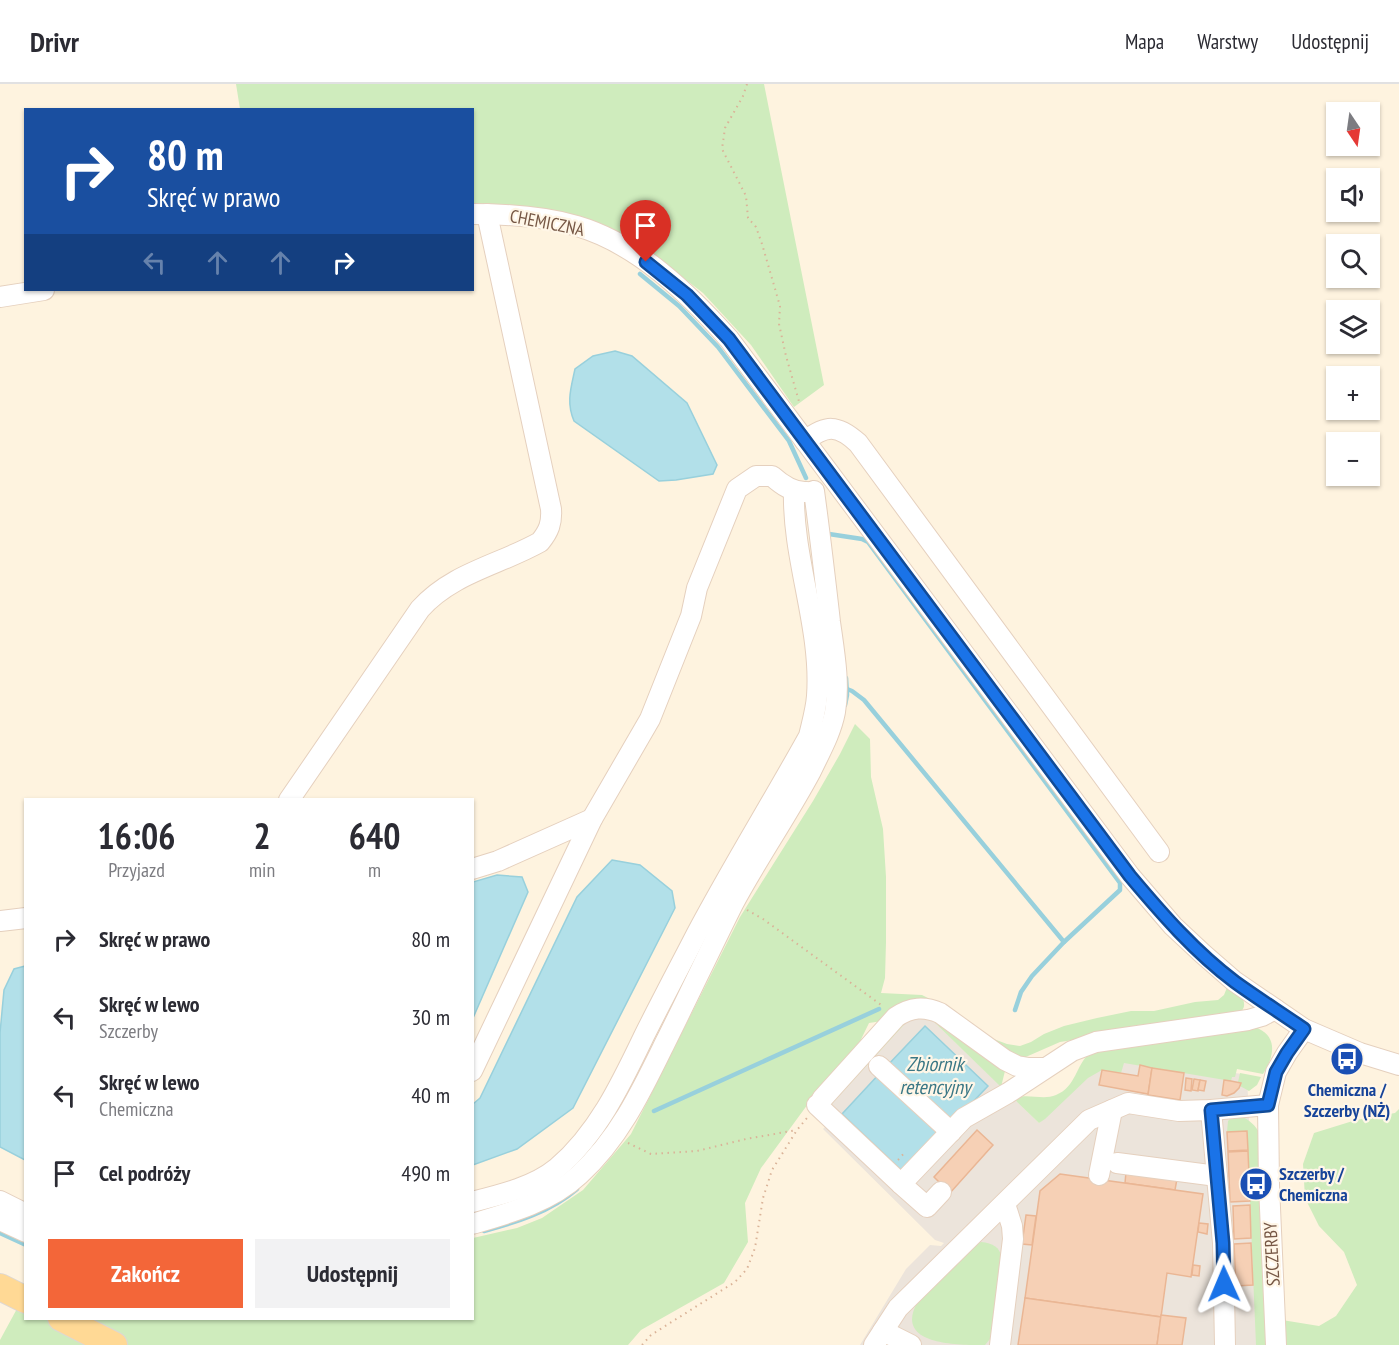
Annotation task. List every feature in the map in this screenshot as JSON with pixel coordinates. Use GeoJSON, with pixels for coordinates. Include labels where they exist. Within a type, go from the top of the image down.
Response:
{"type":"FeatureCollection","features":[{"type":"Feature","properties":{"kind":"main road"},"geometry":{"type":"LineString","coordinates":[[0,1287],[24,1299]]}},
{"type":"Feature","properties":{"kind":"main road"},"geometry":{"type":"LineString","coordinates":[[65,1320],[114,1345]]}},
{"type":"Feature","properties":{"kind":"street"},"geometry":{"type":"LineString","coordinates":[[290,798],[428,600],[460,578],[540,542],[550,527],[551,509],[504,334],[480,214]]}},
{"type":"Feature","properties":{"kind":"street","name":"CHEMICZNA"},"geometry":{"type":"LineString","coordinates":[[480,214],[544,219],[577,226],[603,236],[631,251],[687,295],[729,339],[1130,876],[1173,926],[1234,981],[1304,1029],[1360,1053],[1399,1065]]}},
{"type":"Feature","properties":{"kind":"street"},"geometry":{"type":"LineString","coordinates":[[0,297],[38,291]]}},
{"type":"Feature","properties":{"kind":"street"},"geometry":{"type":"LineString","coordinates":[[805,441],[821,430],[835,429],[847,434],[858,443],[1159,852]]}},
{"type":"Feature","properties":{"kind":"street"},"geometry":{"type":"LineString","coordinates":[[474,1067],[592,819],[650,719],[691,616],[697,588],[737,489],[756,476],[771,476],[781,485],[804,493],[814,491],[833,479]]}},
{"type":"Feature","properties":{"kind":"street"},"geometry":{"type":"LineString","coordinates":[[474,1201],[527,1185],[555,1170],[571,1155],[596,1124],[615,1096],[718,894],[809,736],[815,712],[818,682],[812,627],[795,524],[794,491]]}},
{"type":"Feature","properties":{"kind":"street"},"geometry":{"type":"LineString","coordinates":[[474,1223],[528,1206],[550,1195],[578,1177],[615,1134],[644,1086],[734,903],[798,796],[830,730],[837,698],[836,680],[814,491]]}},
{"type":"Feature","properties":{"kind":"street"},"geometry":{"type":"LineString","coordinates":[[474,868],[508,857],[592,819]]}},
{"type":"Feature","properties":{"kind":"street"},"geometry":{"type":"LineString","coordinates":[[0,921],[24,918]]}},
{"type":"Feature","properties":{"kind":"street"},"geometry":{"type":"LineString","coordinates":[[941,1192],[927,1207],[819,1102],[896,1017],[907,1010],[916,1008],[939,1013],[996,1055],[1017,1066],[1046,1068]]}},
{"type":"Feature","properties":{"kind":"street"},"geometry":{"type":"LineString","coordinates":[[901,1184],[964,1118],[1008,1094],[1072,1052],[1096,1042],[1248,1020],[1275,1009]]}},
{"type":"Feature","properties":{"kind":"street","name":"SZCZERBY"},"geometry":{"type":"LineString","coordinates":[[1276,1345],[1268,1105],[1276,1072],[1304,1029]]}},
{"type":"Feature","properties":{"kind":"street"},"geometry":{"type":"LineString","coordinates":[[879,1066],[951,1132]]}},
{"type":"Feature","properties":{"kind":"street"},"geometry":{"type":"LineString","coordinates":[[911,1345],[878,1338],[898,1308],[1089,1120],[1128,1104],[1179,1111],[1268,1105]]}},
{"type":"Feature","properties":{"kind":"street"},"geometry":{"type":"LineString","coordinates":[[1098,1175],[1112,1110]]}},
{"type":"Feature","properties":{"kind":"street"},"geometry":{"type":"LineString","coordinates":[[1211,1110],[1223,1243],[1225,1345]]}},
{"type":"Feature","properties":{"kind":"street"},"geometry":{"type":"LineString","coordinates":[[1117,1163],[1217,1176]]}},
{"type":"Feature","properties":{"kind":"street"},"geometry":{"type":"LineString","coordinates":[[0,1201],[24,1213]]}},
{"type":"Feature","properties":{"kind":"street"},"geometry":{"type":"LineString","coordinates":[[1000,1345],[1013,1239],[1012,1226],[1005,1204]]}},
{"type":"Feature","properties":{"kind":"street"},"geometry":{"type":"LineString","coordinates":[[0,1220],[24,1231]]}},
{"type":"Feature","properties":{"kind":"path"},"geometry":{"type":"LineString","coordinates":[[747,84],[725,128],[722,149],[746,196],[748,218],[756,227],[762,244],[780,306],[779,324],[786,357],[801,406]]}},
{"type":"Feature","properties":{"kind":"path"},"geometry":{"type":"LineString","coordinates":[[743,907],[884,1007]]}},
{"type":"Feature","properties":{"kind":"path"},"geometry":{"type":"LineString","coordinates":[[642,1345],[651,1335],[735,1282],[747,1269],[755,1248],[763,1198],[772,1170],[797,1130],[819,1102]]}},
{"type":"Feature","properties":{"kind":"path"},"geometry":{"type":"LineString","coordinates":[[615,1134],[651,1154],[697,1151],[797,1130]]}},
{"type":"Feature","properties":{"kind":"shaded area"},"geometry":{"type":"Polygon","coordinates":[[[912,1016],[930,1018],[1039,1123],[1088,1075],[1136,1056],[1247,1075],[1259,1345],[860,1345],[906,1269],[930,1245],[941,1246],[944,1243],[935,1240],[823,1129],[837,1115],[829,1107],[912,1016]]]}},
{"type":"Feature","properties":{"kind":"green space"},"geometry":{"type":"Polygon","coordinates":[[[236,84],[764,84],[824,385],[794,407],[751,345],[703,293],[646,249],[474,206],[474,108],[240,108],[236,84]]]}},
{"type":"Feature","properties":{"kind":"green space"},"geometry":{"type":"Polygon","coordinates":[[[855,724],[870,739],[871,777],[883,829],[886,877],[885,978],[881,993],[922,995],[946,1007],[970,1027],[991,1038],[1020,1046],[1064,1026],[1097,1018],[1131,1011],[1154,1011],[1195,1002],[1218,1000],[1224,995],[1228,985],[1243,999],[1242,1011],[1235,1015],[1060,1042],[1012,1063],[1005,1071],[1001,1087],[930,1018],[912,1016],[829,1107],[824,1101],[889,1020],[869,1023],[848,1066],[816,1093],[761,1168],[745,1203],[748,1242],[724,1283],[641,1330],[628,1345],[0,1345],[0,1340],[24,1296],[24,1320],[474,1320],[474,1238],[517,1228],[542,1218],[583,1190],[631,1134],[740,917],[840,754],[855,724]]]}},
{"type":"Feature","properties":{"kind":"green space"},"geometry":{"type":"Polygon","coordinates":[[[1255,1027],[1263,1031],[1271,1041],[1272,1054],[1263,1074],[1237,1069],[1231,1081],[1124,1063],[1121,1073],[1102,1070],[1088,1078],[1039,1123],[1014,1099],[1024,1096],[1051,1097],[1063,1091],[1089,1054],[1103,1048],[1255,1027]]]}},
{"type":"Feature","properties":{"kind":"green space"},"geometry":{"type":"Polygon","coordinates":[[[1240,1073],[1261,1077],[1257,1085],[1249,1091],[1240,1086],[1238,1082],[1240,1073]]]}},
{"type":"Feature","properties":{"kind":"green space"},"geometry":{"type":"Polygon","coordinates":[[[1399,1109],[1399,1345],[1283,1345],[1282,1320],[1319,1326],[1336,1316],[1357,1285],[1344,1252],[1319,1226],[1305,1198],[1303,1164],[1314,1133],[1356,1120],[1395,1113],[1399,1109]]]}},
{"type":"Feature","properties":{"kind":"green space"},"geometry":{"type":"Polygon","coordinates":[[[1240,1116],[1252,1123],[1260,1134],[1270,1345],[1256,1345],[1247,1131],[1227,1132],[1228,1121],[1232,1117],[1240,1116]]]}},
{"type":"Feature","properties":{"kind":"green space"},"geometry":{"type":"Polygon","coordinates":[[[981,1242],[995,1246],[1000,1251],[1002,1259],[990,1339],[985,1345],[959,1344],[932,1340],[921,1335],[914,1327],[912,1317],[917,1303],[981,1242]]]}},
{"type":"Feature","properties":{"kind":"water"},"geometry":{"type":"Polygon","coordinates":[[[615,351],[632,356],[687,403],[717,465],[713,474],[659,481],[574,421],[570,401],[575,369],[593,356],[615,351]]]}},
{"type":"Feature","properties":{"kind":"water"},"geometry":{"type":"Polygon","coordinates":[[[612,860],[640,865],[672,891],[675,908],[573,1108],[517,1149],[474,1165],[474,1103],[480,1098],[577,897],[612,860]]]}},
{"type":"Feature","properties":{"kind":"water"},"geometry":{"type":"Polygon","coordinates":[[[497,875],[522,877],[528,892],[474,1016],[474,882],[497,875]]]}},
{"type":"Feature","properties":{"kind":"water"},"geometry":{"type":"Polygon","coordinates":[[[24,966],[24,1159],[0,1147],[0,1033],[4,990],[14,969],[24,966]]]}},
{"type":"Feature","properties":{"kind":"water","name":"Zbiornik retencyjny"},"geometry":{"type":"Polygon","coordinates":[[[925,1026],[988,1086],[949,1127],[886,1067],[925,1026]]]}},
{"type":"Feature","properties":{"kind":"water","name":"Zbiornik retencyjny"},"geometry":{"type":"Polygon","coordinates":[[[880,1073],[943,1134],[905,1174],[842,1114],[880,1073]]]}},
{"type":"Feature","properties":{"kind":"building"},"geometry":{"type":"Polygon","coordinates":[[[1140,1065],[1152,1068],[1148,1094],[1099,1085],[1102,1070],[1138,1076],[1140,1065]]]}},
{"type":"Feature","properties":{"kind":"building"},"geometry":{"type":"Polygon","coordinates":[[[1152,1068],[1184,1073],[1180,1100],[1148,1095],[1152,1068]]]}},
{"type":"Feature","properties":{"kind":"building"},"geometry":{"type":"Polygon","coordinates":[[[1186,1078],[1192,1079],[1191,1091],[1185,1090],[1186,1078]]]}},
{"type":"Feature","properties":{"kind":"building"},"geometry":{"type":"Polygon","coordinates":[[[1194,1079],[1200,1080],[1198,1091],[1192,1090],[1194,1079]]]}},
{"type":"Feature","properties":{"kind":"building"},"geometry":{"type":"Polygon","coordinates":[[[1200,1080],[1206,1081],[1204,1091],[1198,1090],[1200,1080]]]}},
{"type":"Feature","properties":{"kind":"building"},"geometry":{"type":"Polygon","coordinates":[[[1224,1080],[1241,1083],[1234,1093],[1227,1096],[1222,1095],[1224,1080]]]}},
{"type":"Feature","properties":{"kind":"building"},"geometry":{"type":"Polygon","coordinates":[[[977,1130],[993,1145],[950,1193],[934,1177],[977,1130]]]}},
{"type":"Feature","properties":{"kind":"building"},"geometry":{"type":"Polygon","coordinates":[[[1247,1131],[1248,1150],[1228,1151],[1227,1132],[1247,1131]]]}},
{"type":"Feature","properties":{"kind":"building"},"geometry":{"type":"Polygon","coordinates":[[[1248,1151],[1250,1201],[1230,1202],[1228,1152],[1248,1151]]]}},
{"type":"Feature","properties":{"kind":"building"},"geometry":{"type":"Polygon","coordinates":[[[1126,1172],[1177,1179],[1175,1190],[1125,1183],[1126,1172]]]}},
{"type":"Feature","properties":{"kind":"building"},"geometry":{"type":"Polygon","coordinates":[[[1060,1174],[1203,1194],[1191,1277],[1167,1273],[1161,1317],[1025,1298],[1040,1191],[1060,1174]]]}},
{"type":"Feature","properties":{"kind":"building"},"geometry":{"type":"Polygon","coordinates":[[[1250,1205],[1251,1238],[1234,1239],[1233,1206],[1250,1205]]]}},
{"type":"Feature","properties":{"kind":"building"},"geometry":{"type":"Polygon","coordinates":[[[1026,1215],[1036,1216],[1032,1245],[1022,1244],[1026,1215]]]}},
{"type":"Feature","properties":{"kind":"building"},"geometry":{"type":"Polygon","coordinates":[[[1199,1223],[1208,1224],[1207,1234],[1198,1232],[1199,1223]]]}},
{"type":"Feature","properties":{"kind":"building"},"geometry":{"type":"Polygon","coordinates":[[[1251,1243],[1253,1285],[1236,1286],[1234,1244],[1251,1243]]]}},
{"type":"Feature","properties":{"kind":"building"},"geometry":{"type":"Polygon","coordinates":[[[1193,1265],[1200,1266],[1199,1276],[1192,1275],[1193,1265]]]}},
{"type":"Feature","properties":{"kind":"building"},"geometry":{"type":"Polygon","coordinates":[[[1025,1298],[1161,1317],[1157,1345],[1018,1345],[1025,1298]]]}},
{"type":"Feature","properties":{"kind":"building"},"geometry":{"type":"Polygon","coordinates":[[[1161,1315],[1186,1318],[1182,1345],[1157,1345],[1161,1315]]]}},
{"type":"Feature","properties":{"kind":"waterway"},"geometry":{"type":"LineString","coordinates":[[640,274],[679,306],[718,347],[789,441],[806,478]]}},
{"type":"Feature","properties":{"kind":"waterway"},"geometry":{"type":"LineString","coordinates":[[829,534],[868,542],[1120,883],[1120,890],[1064,942],[1032,976],[1021,992],[1015,1010]]}},
{"type":"Feature","properties":{"kind":"waterway"},"geometry":{"type":"LineString","coordinates":[[845,705],[846,678]]}},
{"type":"Feature","properties":{"kind":"waterway"},"geometry":{"type":"LineString","coordinates":[[847,689],[864,700],[1064,942]]}},
{"type":"Feature","properties":{"kind":"waterway"},"geometry":{"type":"LineString","coordinates":[[654,1111],[879,1009]]}},
{"type":"Feature","properties":{"kind":"waterway"},"geometry":{"type":"LineString","coordinates":[[484,1231],[521,1220],[544,1210],[577,1189]]}},
{"type":"Feature","properties":{"kind":"waterway"},"geometry":{"type":"LineString","coordinates":[[0,1233],[24,1244]]}},
{"type":"Feature","properties":{"kind":"place","name":"Chemiczna / Szczerby (NŻ)"},"geometry":{"type":"Point","coordinates":[1347,1059]}},
{"type":"Feature","properties":{"kind":"place","name":"Szczerby / Chemiczna"},"geometry":{"type":"Point","coordinates":[1256,1184]}},
{"type":"Feature","properties":{"kind":"route"},"geometry":{"type":"LineString","coordinates":[[646,262],[687,295],[729,339],[1130,876],[1154,904],[1173,926],[1234,981],[1304,1029],[1276,1072],[1268,1105],[1211,1110],[1223,1243],[1224,1284]]}}]}
